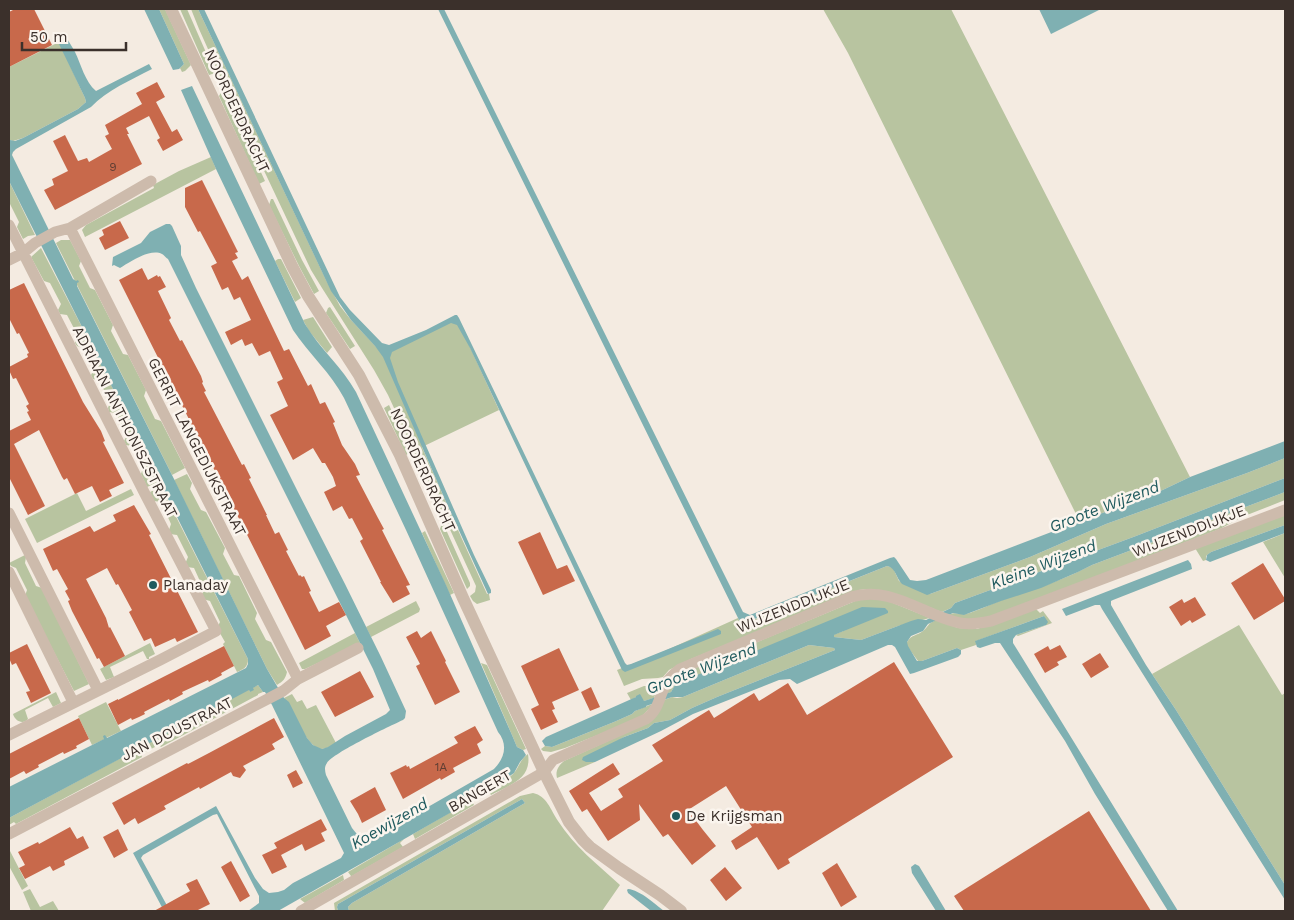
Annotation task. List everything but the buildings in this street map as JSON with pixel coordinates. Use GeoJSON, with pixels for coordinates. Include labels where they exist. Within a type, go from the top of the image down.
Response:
{"type":"FeatureCollection","features":[{"type":"Feature","properties":{"kind":"street","name":"NOORDERDRACHT"},"geometry":{"type":"LineString","coordinates":[[171,9],[292,266],[308,296],[359,375],[400,455],[460,599],[569,822],[583,840],[618,868],[681,911]]}},
{"type":"Feature","properties":{"kind":"street"},"geometry":{"type":"LineString","coordinates":[[9,260],[23,253],[35,243],[55,232],[70,228],[151,181]]}},
{"type":"Feature","properties":{"kind":"street","name":"ADRIAAN ANTHONISZSTRAAT"},"geometry":{"type":"LineString","coordinates":[[9,225],[216,631],[98,690]]}},
{"type":"Feature","properties":{"kind":"street","name":"GERRIT LANGEDIJKSTRAAT"},"geometry":{"type":"LineString","coordinates":[[70,228],[298,679]]}},
{"type":"Feature","properties":{"kind":"street","name":"WIJZENDDIJKJE"},"geometry":{"type":"LineString","coordinates":[[544,772],[553,760],[651,716],[656,710],[669,679],[680,669],[851,597],[867,593],[882,594],[960,623],[974,624],[991,621],[1285,510]]}},
{"type":"Feature","properties":{"kind":"street"},"geometry":{"type":"LineString","coordinates":[[9,513],[98,690],[9,735]]}},
{"type":"Feature","properties":{"kind":"street"},"geometry":{"type":"LineString","coordinates":[[9,572],[73,702]]}},
{"type":"Feature","properties":{"kind":"street","name":"JAN DOUSTRAAT"},"geometry":{"type":"LineString","coordinates":[[9,834],[283,691],[298,679],[358,648]]}},
{"type":"Feature","properties":{"kind":"street","name":"BANGERT"},"geometry":{"type":"LineString","coordinates":[[302,911],[544,772]]}},
{"type":"Feature","properties":{"kind":"green space"},"geometry":{"type":"Polygon","coordinates":[[[159,9],[165,9],[191,65],[185,71],[182,72],[180,68],[184,64],[159,9]]]}},
{"type":"Feature","properties":{"kind":"green space"},"geometry":{"type":"Polygon","coordinates":[[[180,9],[187,9],[215,73],[209,75],[180,9]]]}},
{"type":"Feature","properties":{"kind":"green space"},"geometry":{"type":"Polygon","coordinates":[[[191,9],[198,9],[326,280],[340,306],[351,320],[380,351],[457,319],[499,410],[422,447],[487,594],[489,594],[490,600],[477,604],[470,596],[475,592],[476,586],[388,395],[311,270],[233,105],[191,9]]]}},
{"type":"Feature","properties":{"kind":"green space"},"geometry":{"type":"Polygon","coordinates":[[[823,9],[951,9],[1190,477],[1152,495],[1075,523],[1076,514],[848,53],[823,9]]]}},
{"type":"Feature","properties":{"kind":"green space"},"geometry":{"type":"Polygon","coordinates":[[[59,42],[86,102],[78,109],[23,138],[10,140],[9,67],[59,42]]]}},
{"type":"Feature","properties":{"kind":"green space"},"geometry":{"type":"Polygon","coordinates":[[[223,90],[265,181],[259,184],[219,96],[223,90]]]}},
{"type":"Feature","properties":{"kind":"green space"},"geometry":{"type":"Polygon","coordinates":[[[211,157],[216,169],[85,237],[82,230],[86,225],[154,188],[153,185],[211,157]]]}},
{"type":"Feature","properties":{"kind":"green space"},"geometry":{"type":"Polygon","coordinates":[[[9,181],[35,235],[23,239],[17,227],[19,222],[9,202],[9,181]]]}},
{"type":"Feature","properties":{"kind":"green space"},"geometry":{"type":"Polygon","coordinates":[[[271,199],[273,199],[319,291],[314,294],[269,205],[271,199]]]}},
{"type":"Feature","properties":{"kind":"green space"},"geometry":{"type":"Polygon","coordinates":[[[61,240],[70,240],[81,261],[79,266],[90,288],[95,290],[113,325],[111,331],[123,354],[128,355],[146,390],[144,396],[155,419],[161,421],[185,468],[172,475],[56,243],[61,240]]]}},
{"type":"Feature","properties":{"kind":"green space"},"geometry":{"type":"Polygon","coordinates":[[[41,248],[97,356],[158,482],[147,487],[141,474],[143,468],[132,446],[126,445],[124,441],[127,435],[116,413],[109,412],[110,402],[99,380],[93,379],[91,375],[94,369],[83,348],[75,343],[78,336],[67,315],[60,314],[58,310],[61,304],[50,283],[44,281],[31,257],[41,248]]]}},
{"type":"Feature","properties":{"kind":"green space"},"geometry":{"type":"Polygon","coordinates":[[[281,259],[301,298],[295,302],[275,261],[281,259]]]}},
{"type":"Feature","properties":{"kind":"green space"},"geometry":{"type":"Polygon","coordinates":[[[330,307],[355,346],[350,349],[326,313],[330,307]]]}},
{"type":"Feature","properties":{"kind":"green space"},"geometry":{"type":"Polygon","coordinates":[[[313,317],[332,347],[327,353],[309,331],[303,320],[313,317]]]}},
{"type":"Feature","properties":{"kind":"green space"},"geometry":{"type":"Polygon","coordinates":[[[389,405],[411,452],[406,455],[384,408],[389,405]]]}},
{"type":"Feature","properties":{"kind":"green space"},"geometry":{"type":"Polygon","coordinates":[[[1285,458],[1285,478],[955,603],[951,608],[942,612],[879,590],[859,590],[691,659],[669,670],[663,677],[642,679],[624,686],[617,670],[738,618],[743,624],[887,566],[893,568],[899,581],[930,594],[1030,557],[1106,524],[1285,458]]]}},
{"type":"Feature","properties":{"kind":"green space"},"geometry":{"type":"Polygon","coordinates":[[[187,474],[192,483],[190,489],[201,510],[206,512],[225,548],[223,554],[234,575],[239,576],[257,613],[255,619],[266,640],[271,642],[287,672],[284,680],[277,685],[267,669],[174,480],[187,474]]]}},
{"type":"Feature","properties":{"kind":"green space"},"geometry":{"type":"Polygon","coordinates":[[[161,487],[248,659],[247,664],[242,670],[237,672],[223,644],[225,642],[217,628],[220,622],[210,601],[203,599],[201,596],[204,590],[194,568],[187,567],[185,564],[188,557],[177,535],[170,534],[171,524],[161,502],[154,501],[150,492],[161,487]]]}},
{"type":"Feature","properties":{"kind":"green space"},"geometry":{"type":"Polygon","coordinates":[[[131,489],[134,495],[37,543],[25,519],[77,493],[86,511],[131,489]]]}},
{"type":"Feature","properties":{"kind":"green space"},"geometry":{"type":"Polygon","coordinates":[[[1285,492],[1285,500],[1242,517],[1220,529],[994,616],[966,620],[948,615],[953,613],[966,614],[975,611],[1285,492]]]}},
{"type":"Feature","properties":{"kind":"green space"},"geometry":{"type":"Polygon","coordinates":[[[1285,514],[1285,525],[1211,552],[1206,556],[1206,560],[1203,561],[1195,548],[1285,514]]]}},
{"type":"Feature","properties":{"kind":"green space"},"geometry":{"type":"Polygon","coordinates":[[[442,523],[470,583],[467,589],[440,529],[442,523]]]}},
{"type":"Feature","properties":{"kind":"green space"},"geometry":{"type":"Polygon","coordinates":[[[425,531],[454,593],[450,595],[422,533],[425,531]]]}},
{"type":"Feature","properties":{"kind":"green space"},"geometry":{"type":"Polygon","coordinates":[[[1285,533],[1285,578],[1263,542],[1285,533]]]}},
{"type":"Feature","properties":{"kind":"green space"},"geometry":{"type":"Polygon","coordinates":[[[25,555],[25,563],[36,586],[42,588],[89,684],[74,691],[25,596],[27,590],[16,568],[9,563],[25,555]]]}},
{"type":"Feature","properties":{"kind":"green space"},"geometry":{"type":"Polygon","coordinates":[[[860,599],[883,599],[930,618],[898,626],[861,640],[834,637],[833,635],[846,630],[722,665],[675,685],[671,692],[666,694],[673,681],[681,674],[860,599]]]}},
{"type":"Feature","properties":{"kind":"green space"},"geometry":{"type":"Polygon","coordinates":[[[416,601],[420,609],[419,612],[371,637],[366,627],[416,601]]]}},
{"type":"Feature","properties":{"kind":"green space"},"geometry":{"type":"Polygon","coordinates":[[[1036,609],[1040,613],[1043,611],[1052,623],[1018,636],[1016,635],[1046,625],[1044,616],[976,641],[976,645],[961,650],[957,648],[922,661],[918,661],[907,646],[907,642],[911,638],[921,633],[929,624],[936,620],[958,628],[977,629],[1036,609]]]}},
{"type":"Feature","properties":{"kind":"green space"},"geometry":{"type":"Polygon","coordinates":[[[1239,625],[1282,695],[1285,693],[1285,885],[1152,674],[1239,625]]]}},
{"type":"Feature","properties":{"kind":"green space"},"geometry":{"type":"Polygon","coordinates":[[[355,633],[360,643],[302,669],[299,663],[355,633]]]}},
{"type":"Feature","properties":{"kind":"green space"},"geometry":{"type":"Polygon","coordinates":[[[150,643],[155,654],[147,659],[143,651],[110,667],[114,677],[106,680],[100,669],[150,643]]]}},
{"type":"Feature","properties":{"kind":"green space"},"geometry":{"type":"Polygon","coordinates":[[[809,645],[834,648],[835,650],[717,697],[670,720],[654,723],[648,728],[624,737],[586,762],[595,762],[557,778],[558,768],[564,761],[641,726],[664,700],[672,697],[683,697],[809,645]]]}},
{"type":"Feature","properties":{"kind":"green space"},"geometry":{"type":"Polygon","coordinates":[[[481,663],[487,665],[526,749],[523,750],[517,747],[481,663]]]}},
{"type":"Feature","properties":{"kind":"green space"},"geometry":{"type":"Polygon","coordinates":[[[258,685],[263,692],[258,695],[161,747],[159,745],[141,754],[142,757],[16,824],[14,822],[9,825],[9,818],[249,689],[250,692],[252,688],[258,685]]]}},
{"type":"Feature","properties":{"kind":"green space"},"geometry":{"type":"Polygon","coordinates":[[[644,686],[651,686],[657,690],[654,698],[644,701],[636,697],[631,700],[627,693],[644,686]]]}},
{"type":"Feature","properties":{"kind":"green space"},"geometry":{"type":"Polygon","coordinates":[[[56,692],[61,703],[53,707],[48,698],[25,710],[28,719],[26,721],[15,719],[13,714],[56,692]]]}},
{"type":"Feature","properties":{"kind":"green space"},"geometry":{"type":"Polygon","coordinates":[[[292,694],[297,702],[302,700],[307,709],[316,705],[336,743],[321,749],[316,747],[305,736],[284,698],[292,694]]]}},
{"type":"Feature","properties":{"kind":"green space"},"geometry":{"type":"Polygon","coordinates":[[[106,702],[121,731],[106,738],[104,736],[105,739],[92,745],[78,716],[106,702]]]}},
{"type":"Feature","properties":{"kind":"green space"},"geometry":{"type":"Polygon","coordinates":[[[652,704],[643,715],[628,723],[565,748],[551,752],[541,749],[545,746],[552,747],[614,722],[652,704]]]}},
{"type":"Feature","properties":{"kind":"green space"},"geometry":{"type":"Polygon","coordinates":[[[528,754],[527,770],[518,780],[491,795],[489,792],[485,793],[510,777],[528,754]]]}},
{"type":"Feature","properties":{"kind":"green space"},"geometry":{"type":"Polygon","coordinates":[[[533,793],[545,800],[571,839],[620,885],[602,911],[349,911],[348,907],[352,903],[525,803],[522,799],[338,904],[338,911],[335,911],[334,903],[520,796],[533,793]]]}},
{"type":"Feature","properties":{"kind":"green space"},"geometry":{"type":"Polygon","coordinates":[[[475,798],[472,801],[474,805],[415,839],[413,834],[475,798]]]}},
{"type":"Feature","properties":{"kind":"green space"},"geometry":{"type":"Polygon","coordinates":[[[404,839],[400,843],[403,847],[352,876],[348,872],[404,839]]]}},
{"type":"Feature","properties":{"kind":"green space"},"geometry":{"type":"Polygon","coordinates":[[[9,849],[28,886],[22,890],[9,866],[9,849]]]}},
{"type":"Feature","properties":{"kind":"green space"},"geometry":{"type":"Polygon","coordinates":[[[343,875],[344,880],[305,903],[300,899],[343,875]]]}},
{"type":"Feature","properties":{"kind":"green space"},"geometry":{"type":"Polygon","coordinates":[[[30,889],[40,907],[53,901],[59,911],[31,911],[23,892],[30,889]]]}},
{"type":"Feature","properties":{"kind":"water"},"geometry":{"type":"Polygon","coordinates":[[[144,9],[159,9],[184,64],[179,69],[173,70],[144,9]]]}},
{"type":"Feature","properties":{"kind":"water"},"geometry":{"type":"Polygon","coordinates":[[[198,9],[204,9],[340,297],[350,310],[382,343],[389,345],[426,330],[455,315],[459,318],[625,663],[627,665],[631,664],[718,629],[721,631],[721,634],[625,672],[622,670],[470,348],[457,325],[451,323],[392,352],[390,358],[398,382],[491,590],[491,593],[488,594],[383,357],[351,320],[331,291],[198,9]]]}},
{"type":"Feature","properties":{"kind":"water"},"geometry":{"type":"Polygon","coordinates":[[[438,9],[444,9],[743,612],[750,615],[894,557],[910,580],[926,580],[1152,495],[1190,477],[1285,441],[1285,458],[1106,524],[1030,557],[927,595],[902,584],[894,571],[887,566],[742,624],[438,9]]]}},
{"type":"Feature","properties":{"kind":"water"},"geometry":{"type":"Polygon","coordinates":[[[1039,9],[1098,9],[1099,10],[1051,34],[1039,9]]]}},
{"type":"Feature","properties":{"kind":"water"},"geometry":{"type":"Polygon","coordinates":[[[58,33],[65,35],[75,52],[86,78],[96,91],[149,64],[152,69],[104,95],[91,107],[16,149],[12,155],[73,279],[79,282],[77,286],[267,669],[284,698],[289,702],[307,738],[313,745],[322,749],[390,710],[373,669],[168,259],[162,254],[152,253],[140,256],[120,268],[112,266],[113,257],[141,243],[150,232],[166,224],[172,226],[181,246],[181,255],[196,288],[345,584],[406,711],[403,720],[350,747],[326,764],[326,775],[352,828],[362,837],[367,839],[374,838],[494,769],[503,756],[503,741],[344,398],[333,380],[293,330],[216,169],[181,90],[192,86],[305,324],[356,392],[446,585],[517,747],[523,750],[526,755],[514,773],[485,793],[278,911],[248,911],[259,903],[259,896],[217,814],[143,855],[141,858],[170,911],[164,911],[133,853],[216,806],[255,878],[263,889],[269,893],[284,890],[293,883],[341,858],[344,853],[272,705],[265,692],[258,685],[253,688],[254,690],[250,692],[249,690],[9,818],[9,787],[104,739],[103,736],[105,735],[107,738],[246,668],[248,664],[248,659],[9,181],[9,137],[10,140],[15,141],[23,138],[78,109],[86,102],[59,44],[58,33]]]}},
{"type":"Feature","properties":{"kind":"water"},"geometry":{"type":"Polygon","coordinates":[[[1285,478],[1285,492],[1092,565],[1041,588],[964,615],[953,613],[928,624],[923,631],[911,636],[907,642],[917,661],[922,661],[957,648],[961,650],[961,654],[958,657],[914,673],[910,674],[895,647],[888,645],[797,684],[790,679],[779,680],[693,714],[595,762],[582,760],[583,757],[624,737],[648,728],[654,723],[670,720],[717,697],[835,650],[834,648],[809,645],[683,697],[672,697],[646,706],[614,722],[552,747],[545,746],[542,741],[546,737],[640,694],[644,701],[671,692],[675,685],[685,680],[862,607],[885,608],[888,613],[834,635],[834,637],[861,640],[911,621],[918,619],[926,620],[951,608],[955,603],[1285,478]]]}},
{"type":"Feature","properties":{"kind":"water"},"geometry":{"type":"Polygon","coordinates":[[[1285,525],[1285,533],[1210,562],[1206,560],[1207,555],[1211,552],[1285,525]]]}},
{"type":"Feature","properties":{"kind":"water"},"geometry":{"type":"Polygon","coordinates":[[[1188,560],[1192,569],[1113,600],[1111,605],[1146,665],[1285,885],[1285,900],[1100,605],[1095,605],[1066,616],[1062,609],[1188,560]]]}},
{"type":"Feature","properties":{"kind":"water"},"geometry":{"type":"Polygon","coordinates":[[[1044,616],[1048,622],[1046,625],[1016,635],[1013,643],[1178,911],[1168,911],[1095,794],[1065,741],[1000,643],[977,647],[975,641],[1044,616]]]}},
{"type":"Feature","properties":{"kind":"water"},"geometry":{"type":"Polygon","coordinates":[[[522,799],[525,803],[352,903],[348,907],[349,911],[338,911],[338,904],[522,799]]]}},
{"type":"Feature","properties":{"kind":"water"},"geometry":{"type":"Polygon","coordinates":[[[915,864],[919,866],[946,911],[936,911],[912,873],[911,867],[915,864]]]}},
{"type":"Feature","properties":{"kind":"water"},"geometry":{"type":"Polygon","coordinates":[[[628,889],[652,901],[664,911],[651,911],[628,893],[628,889]]]}},
{"type":"Feature","properties":{"kind":"place","name":"Planaday"},"geometry":{"type":"Point","coordinates":[153,585]}},
{"type":"Feature","properties":{"kind":"place","name":"De Krijgsman"},"geometry":{"type":"Point","coordinates":[676,816]}},
{"type":"Feature","properties":{"kind":"water label","name":"Groote Wijzend"},"geometry":{"type":"Point","coordinates":[1104,506]}},
{"type":"Feature","properties":{"kind":"water label","name":"Kleine Wijzend"},"geometry":{"type":"Point","coordinates":[1043,564]}},
{"type":"Feature","properties":{"kind":"water label","name":"Groote Wijzend"},"geometry":{"type":"Point","coordinates":[701,668]}},
{"type":"Feature","properties":{"kind":"water label","name":"Koewijzend"},"geometry":{"type":"Point","coordinates":[389,823]}}]}
